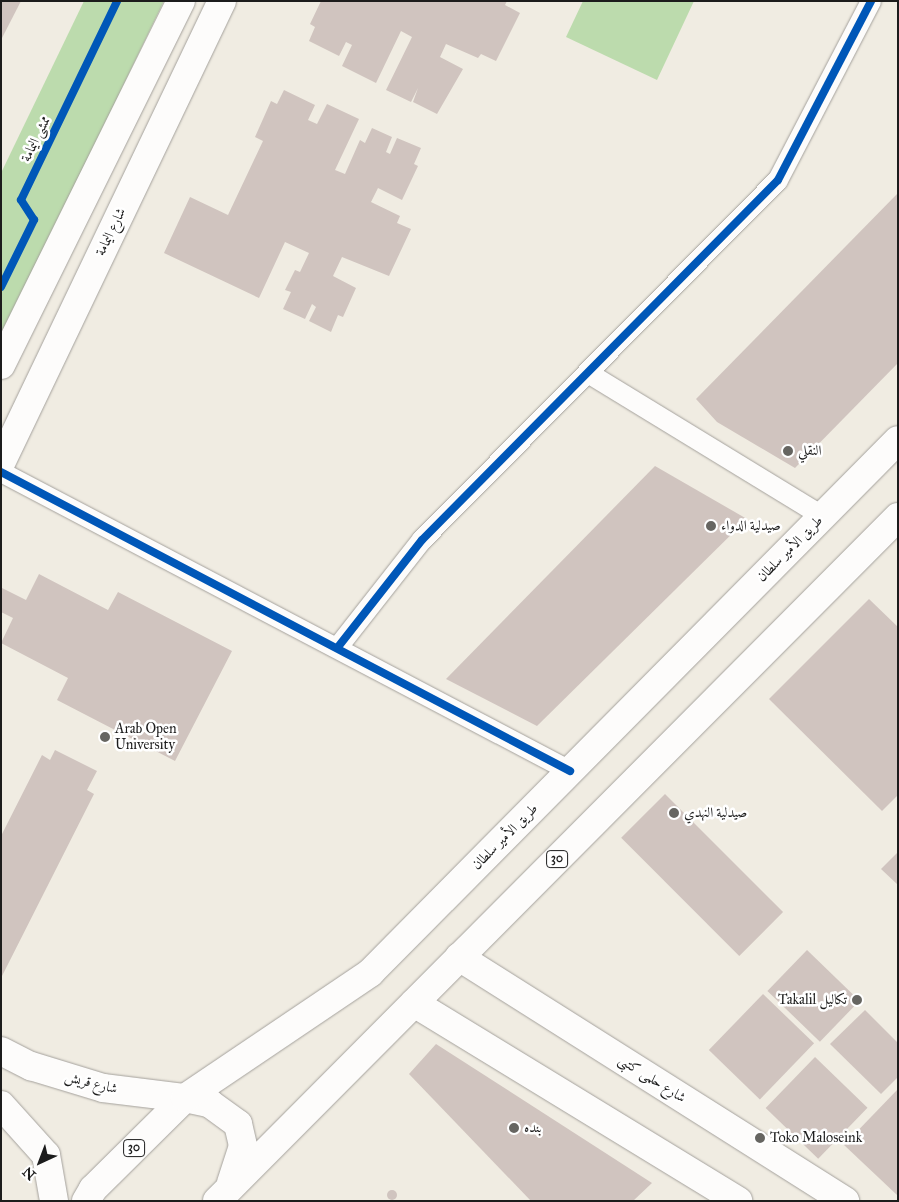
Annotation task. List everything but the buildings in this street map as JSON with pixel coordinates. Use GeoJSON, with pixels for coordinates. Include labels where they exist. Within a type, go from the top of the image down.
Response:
{"type":"FeatureCollection","features":[{"type":"Feature","properties":{"kind":"main road"},"geometry":{"type":"LineString","coordinates":[[1,366],[181,1]]}},
{"type":"Feature","properties":{"kind":"main road","name":"شارع اليمامة"},"geometry":{"type":"LineString","coordinates":[[1,463],[222,1]]}},
{"type":"Feature","properties":{"kind":"main road"},"geometry":{"type":"LineString","coordinates":[[50,269],[64,282],[84,288]]}},
{"type":"Feature","properties":{"kind":"main road"},"geometry":{"type":"LineString","coordinates":[[23,321],[46,327],[60,341]]}},
{"type":"Feature","properties":{"kind":"main road","name":"طريق الأمير سلطان"},"geometry":{"type":"LineString","coordinates":[[86,1201],[93,1189],[185,1098],[370,973],[898,440]]}},
{"type":"Feature","properties":{"kind":"main road","name":"30"},"geometry":{"type":"LineString","coordinates":[[223,1195],[898,517]]}},
{"type":"Feature","properties":{"kind":"main road","name":"شارع حلمى كتبى"},"geometry":{"type":"LineString","coordinates":[[459,957],[845,1201]]}},
{"type":"Feature","properties":{"kind":"main road"},"geometry":{"type":"LineString","coordinates":[[414,1003],[738,1201]]}},
{"type":"Feature","properties":{"kind":"main road","name":"شارع قريش"},"geometry":{"type":"LineString","coordinates":[[1,1051],[30,1066],[103,1088],[185,1098],[209,1103],[238,1124],[243,1146],[223,1195]]}},
{"type":"Feature","properties":{"kind":"main road"},"geometry":{"type":"LineString","coordinates":[[1,1105],[46,1155],[54,1201]]}},
{"type":"Feature","properties":{"kind":"street"},"geometry":{"type":"LineString","coordinates":[[338,647],[422,540],[778,180],[871,1]]}},
{"type":"Feature","properties":{"kind":"street"},"geometry":{"type":"LineString","coordinates":[[588,373],[822,516]]}},
{"type":"Feature","properties":{"kind":"street"},"geometry":{"type":"LineString","coordinates":[[1,472],[338,647],[570,771]]}},
{"type":"Feature","properties":{"kind":"green space"},"geometry":{"type":"Polygon","coordinates":[[[84,1],[164,1],[1,339],[1,173],[84,1]]]}},
{"type":"Feature","properties":{"kind":"green space"},"geometry":{"type":"Polygon","coordinates":[[[583,1],[694,1],[657,80],[566,37],[583,1]]]}},
{"type":"Feature","properties":{"kind":"cycle path","name":"ممشى اليمامة"},"geometry":{"type":"LineString","coordinates":[[1,287],[34,220],[21,200],[117,1]]}},
{"type":"Feature","properties":{"kind":"cycle path"},"geometry":{"type":"LineString","coordinates":[[338,647],[422,540],[778,180],[871,1]]}},
{"type":"Feature","properties":{"kind":"cycle path"},"geometry":{"type":"LineString","coordinates":[[1,472],[570,771]]}},
{"type":"Feature","properties":{"kind":"place","name":"النقلي"},"geometry":{"type":"Point","coordinates":[788,451]}},
{"type":"Feature","properties":{"kind":"place","name":"صيدلية الدواء"},"geometry":{"type":"Point","coordinates":[711,526]}},
{"type":"Feature","properties":{"kind":"place","name":"Arab Open University"},"geometry":{"type":"Point","coordinates":[105,737]}},
{"type":"Feature","properties":{"kind":"place","name":"صيدلية النهدي"},"geometry":{"type":"Point","coordinates":[674,813]}},
{"type":"Feature","properties":{"kind":"place","name":"Takalil تكاليل"},"geometry":{"type":"Point","coordinates":[857,1000]}},
{"type":"Feature","properties":{"kind":"place","name":"بنده"},"geometry":{"type":"Point","coordinates":[514,1128]}},
{"type":"Feature","properties":{"kind":"place","name":"Toko Maloseink"},"geometry":{"type":"Point","coordinates":[760,1138]}}]}
